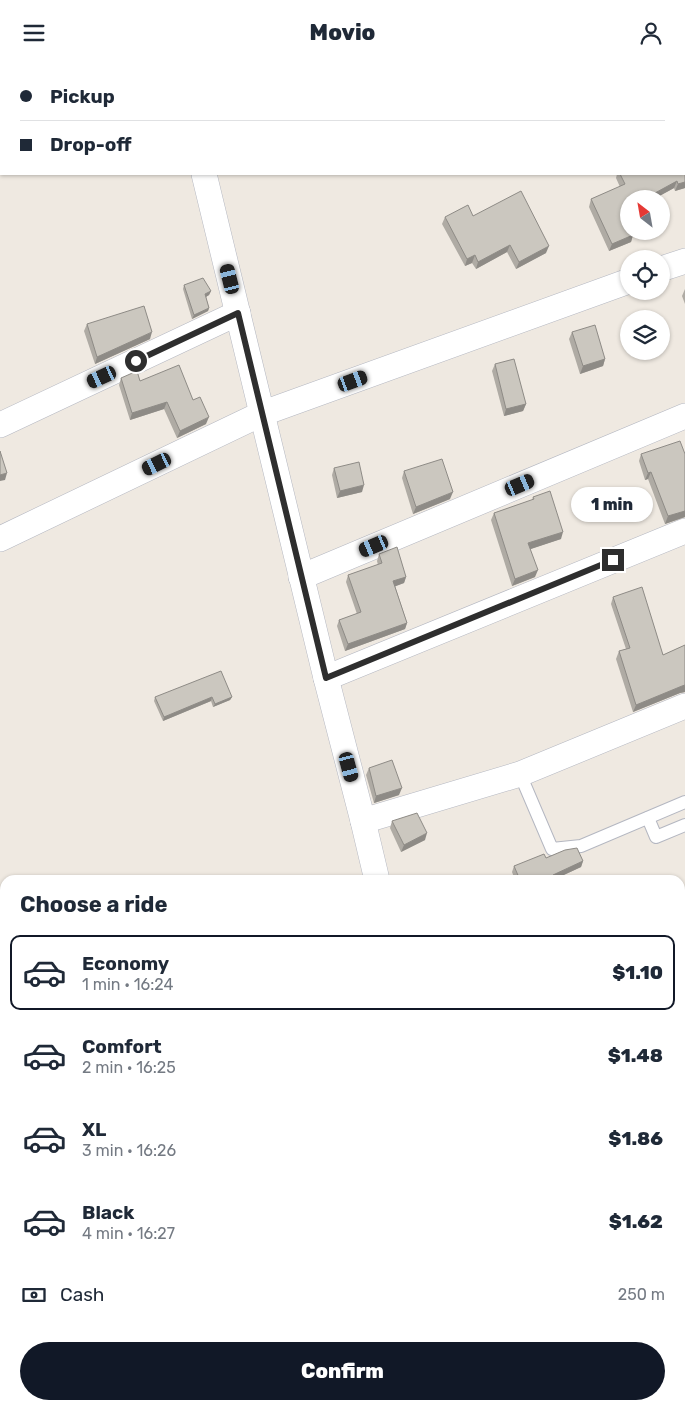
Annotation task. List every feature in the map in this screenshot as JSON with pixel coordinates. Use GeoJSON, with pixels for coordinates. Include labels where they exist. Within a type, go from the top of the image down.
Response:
{"type":"FeatureCollection","features":[{"type":"Feature","properties":{"kind":"street"},"geometry":{"type":"LineString","coordinates":[[204,175],[261,414],[376,875]]}},
{"type":"Feature","properties":{"kind":"street"},"geometry":{"type":"LineString","coordinates":[[670,266],[685,261]]}},
{"type":"Feature","properties":{"kind":"street"},"geometry":{"type":"LineString","coordinates":[[0,539],[261,414],[620,284]]}},
{"type":"Feature","properties":{"kind":"street"},"geometry":{"type":"LineString","coordinates":[[0,425],[238,313]]}},
{"type":"Feature","properties":{"kind":"street"},"geometry":{"type":"LineString","coordinates":[[301,577],[685,416]]}},
{"type":"Feature","properties":{"kind":"street"},"geometry":{"type":"LineString","coordinates":[[326,678],[685,531]]}},
{"type":"Feature","properties":{"kind":"street"},"geometry":{"type":"LineString","coordinates":[[363,821],[520,774],[685,706]]}},
{"type":"Feature","properties":{"kind":"lane"},"geometry":{"type":"LineString","coordinates":[[520,774],[552,849],[581,846],[685,802]]}},
{"type":"Feature","properties":{"kind":"lane"},"geometry":{"type":"LineString","coordinates":[[648,818],[656,837],[685,825]]}},
{"type":"Feature","properties":{"kind":"building"},"geometry":{"type":"Polygon","coordinates":[[[620,175],[685,175],[685,182],[678,184],[677,181],[660,190],[620,190],[621,240],[612,244],[591,199],[625,184],[620,175]]]}},
{"type":"Feature","properties":{"kind":"building"},"geometry":{"type":"Polygon","coordinates":[[[521,191],[549,246],[519,262],[510,245],[478,262],[475,255],[467,259],[445,217],[468,205],[473,216],[521,191]]]}},
{"type":"Feature","properties":{"kind":"building"},"geometry":{"type":"Polygon","coordinates":[[[203,278],[211,291],[205,294],[209,308],[194,315],[184,285],[203,278]]]}},
{"type":"Feature","properties":{"kind":"building"},"geometry":{"type":"Polygon","coordinates":[[[144,306],[152,332],[97,357],[87,324],[144,306]]]}},
{"type":"Feature","properties":{"kind":"building"},"geometry":{"type":"Polygon","coordinates":[[[595,325],[605,359],[583,366],[572,332],[595,325]]]}},
{"type":"Feature","properties":{"kind":"building"},"geometry":{"type":"Polygon","coordinates":[[[514,359],[526,404],[506,409],[495,364],[514,359]]]}},
{"type":"Feature","properties":{"kind":"building"},"geometry":{"type":"Polygon","coordinates":[[[179,365],[193,400],[200,397],[209,417],[180,431],[167,402],[132,413],[121,378],[137,371],[140,381],[179,365]]]}},
{"type":"Feature","properties":{"kind":"building"},"geometry":{"type":"Polygon","coordinates":[[[680,441],[685,454],[685,511],[668,516],[651,472],[648,473],[641,454],[680,441]]]}},
{"type":"Feature","properties":{"kind":"building"},"geometry":{"type":"Polygon","coordinates":[[[0,451],[7,473],[0,475],[0,451]]]}},
{"type":"Feature","properties":{"kind":"building"},"geometry":{"type":"Polygon","coordinates":[[[442,459],[453,492],[416,507],[404,471],[442,459]]]}},
{"type":"Feature","properties":{"kind":"building"},"geometry":{"type":"Polygon","coordinates":[[[359,462],[364,485],[340,491],[334,468],[359,462]]]}},
{"type":"Feature","properties":{"kind":"building"},"geometry":{"type":"Polygon","coordinates":[[[550,491],[563,532],[528,543],[538,570],[515,579],[494,513],[534,499],[533,497],[550,491]]]}},
{"type":"Feature","properties":{"kind":"building"},"geometry":{"type":"Polygon","coordinates":[[[397,547],[406,577],[393,581],[407,623],[348,644],[339,620],[361,612],[348,575],[382,563],[379,554],[397,547]]]}},
{"type":"Feature","properties":{"kind":"building"},"geometry":{"type":"Polygon","coordinates":[[[642,587],[663,655],[685,645],[685,685],[636,705],[619,651],[630,648],[613,597],[642,587]]]}},
{"type":"Feature","properties":{"kind":"building"},"geometry":{"type":"Polygon","coordinates":[[[221,671],[232,697],[215,704],[212,697],[164,717],[155,697],[221,671]]]}},
{"type":"Feature","properties":{"kind":"building"},"geometry":{"type":"Polygon","coordinates":[[[392,760],[402,788],[376,796],[369,768],[392,760]]]}},
{"type":"Feature","properties":{"kind":"building"},"geometry":{"type":"Polygon","coordinates":[[[417,813],[427,833],[404,845],[392,821],[417,813]]]}},
{"type":"Feature","properties":{"kind":"building"},"geometry":{"type":"Polygon","coordinates":[[[577,848],[583,861],[553,875],[518,875],[514,866],[544,854],[546,858],[565,850],[577,848]]]}},
{"type":"Feature","properties":{"kind":"route"},"geometry":{"type":"LineString","coordinates":[[136,361],[238,313],[326,678],[613,560]]}}]}
